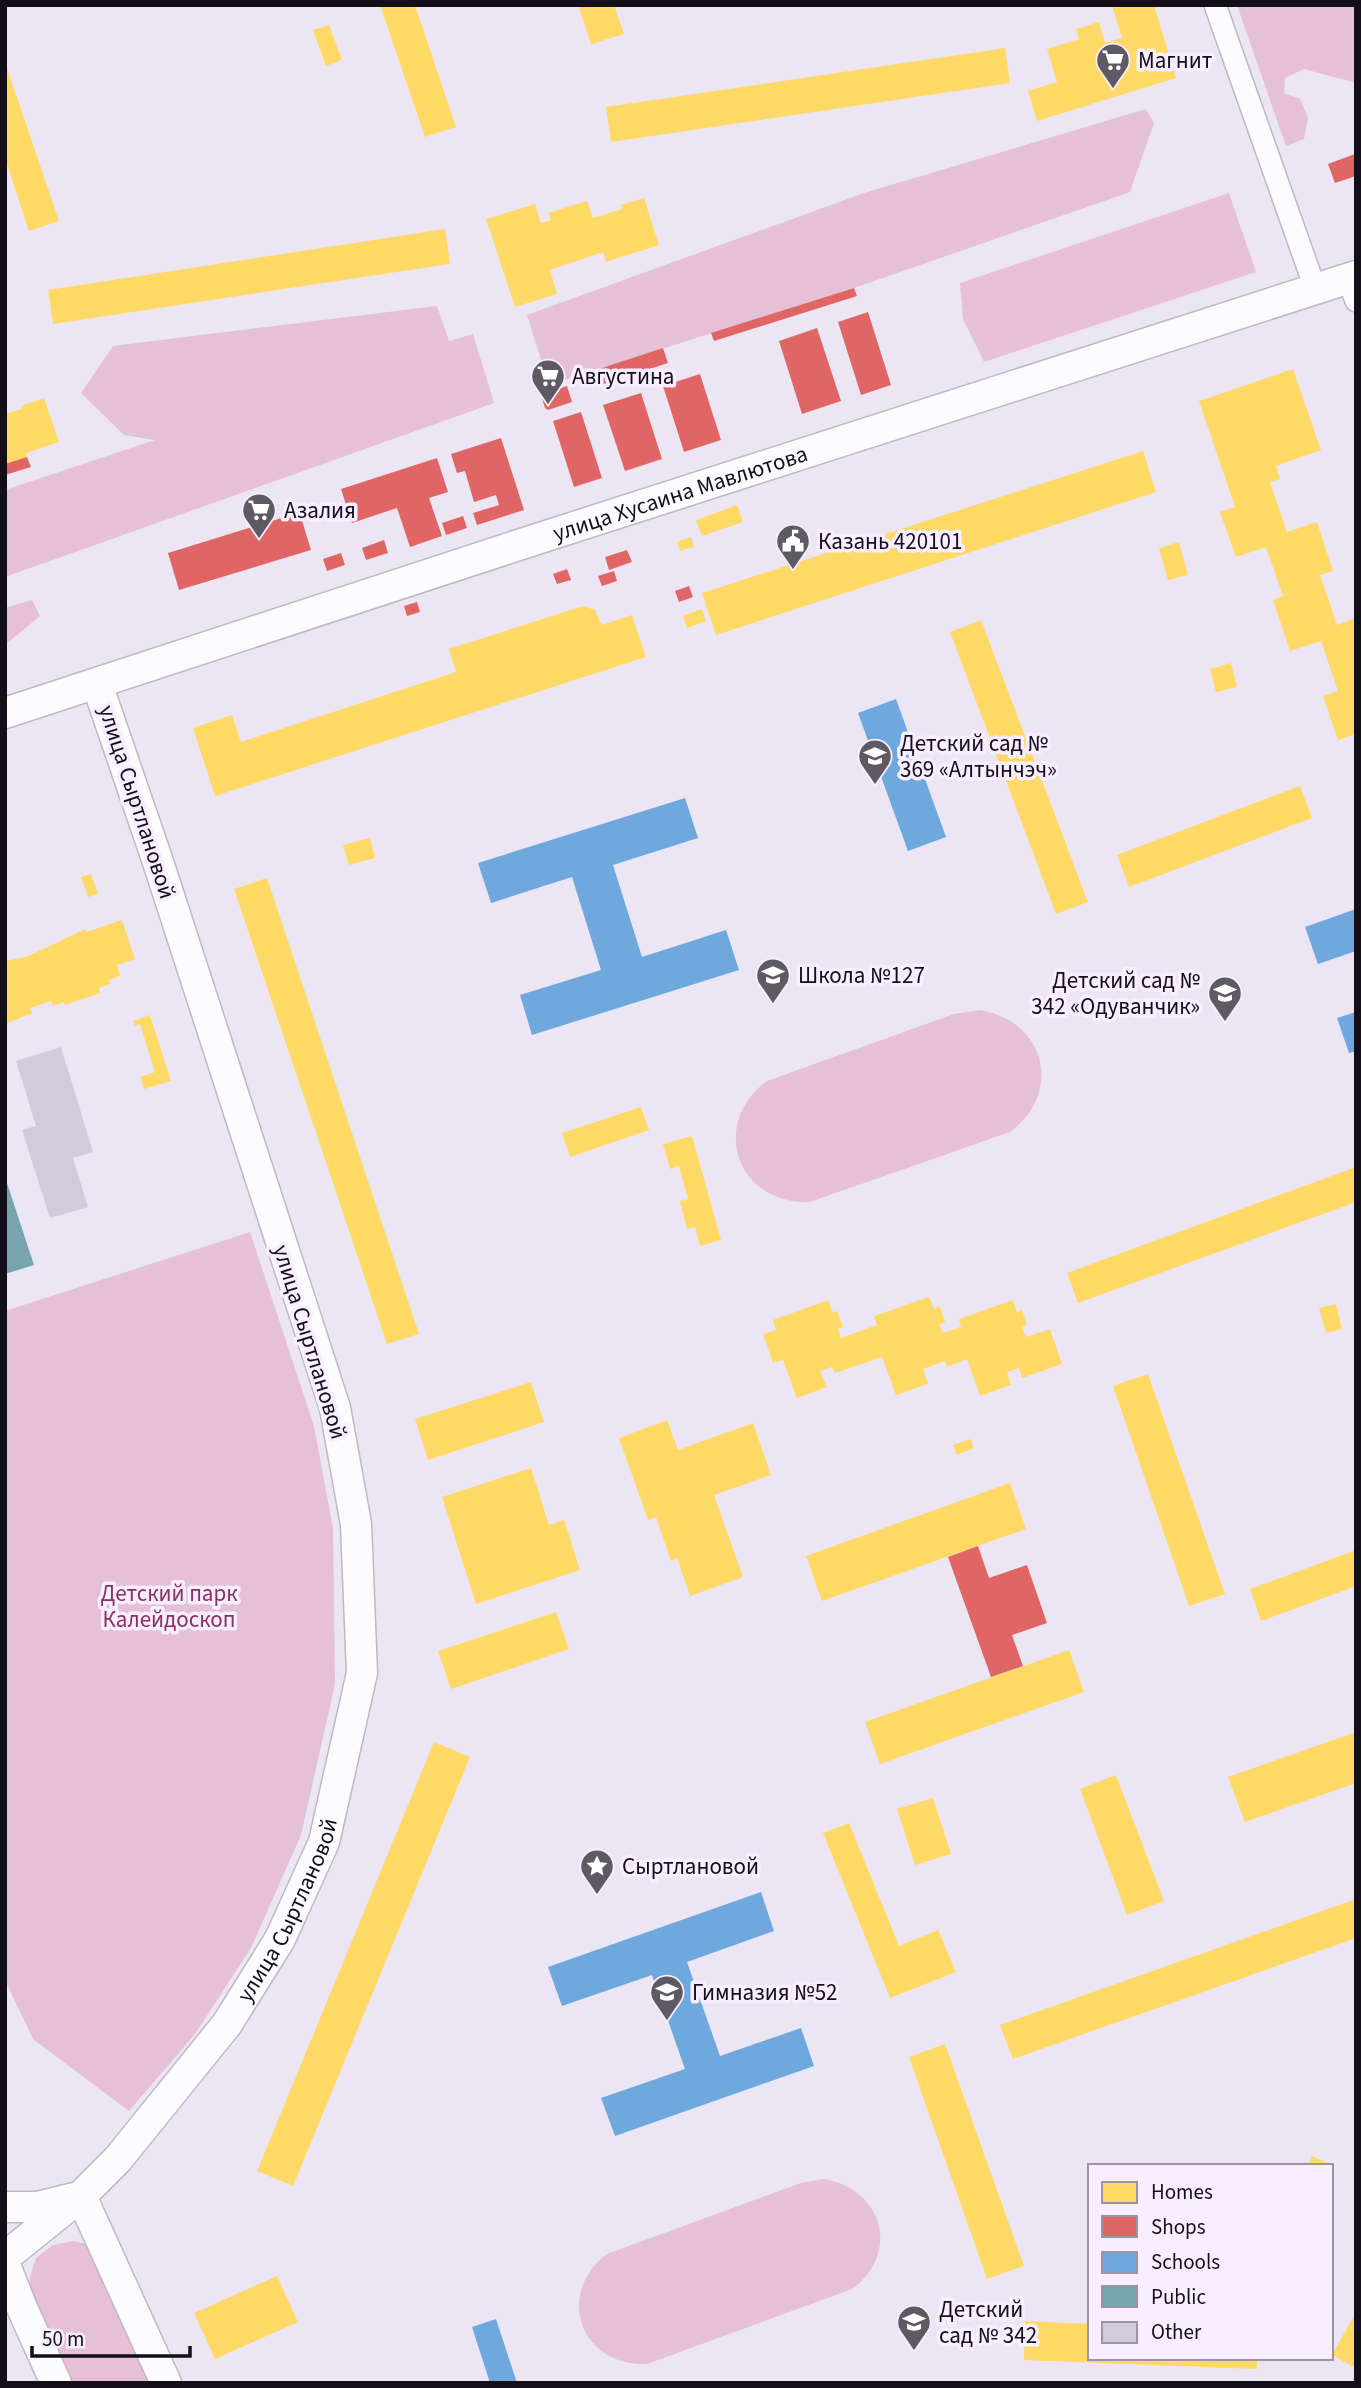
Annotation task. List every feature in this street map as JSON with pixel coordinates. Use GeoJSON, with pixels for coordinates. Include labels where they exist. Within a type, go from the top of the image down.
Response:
{"type":"FeatureCollection","features":[{"type":"Feature","properties":{"kind":"street"},"geometry":{"type":"LineString","coordinates":[[1215,5],[1315,288]]}},
{"type":"Feature","properties":{"kind":"street","name":"улица Хусаина Мавлютова"},"geometry":{"type":"LineString","coordinates":[[5,713],[1315,288],[1353,285]]}},
{"type":"Feature","properties":{"kind":"street","name":"улица Сыртлановой"},"geometry":{"type":"LineString","coordinates":[[5,2258],[81,2196],[118,2159],[227,2024],[280,1939],[324,1842],[362,1673],[356,1524],[335,1408],[97,684]]}},
{"type":"Feature","properties":{"kind":"street"},"geometry":{"type":"LineString","coordinates":[[5,2207],[37,2207],[81,2196],[166,2383]]}},
{"type":"Feature","properties":{"kind":"street"},"geometry":{"type":"LineString","coordinates":[[5,2265],[56,2383]]}},
{"type":"Feature","properties":{"kind":"green space"},"geometry":{"type":"Polygon","coordinates":[[[1237,5],[1356,5],[1356,83],[1304,69],[1285,78],[1284,93],[1300,99],[1308,118],[1304,139],[1286,146],[1237,5]]]}},
{"type":"Feature","properties":{"kind":"green space"},"geometry":{"type":"Polygon","coordinates":[[[1146,109],[1154,123],[1130,192],[854,288],[549,385],[527,315],[864,193],[1146,109]]]}},
{"type":"Feature","properties":{"kind":"green space"},"geometry":{"type":"Polygon","coordinates":[[[1229,193],[1256,272],[984,362],[963,319],[960,283],[1229,193]]]}},
{"type":"Feature","properties":{"kind":"green space"},"geometry":{"type":"Polygon","coordinates":[[[437,306],[449,341],[473,334],[494,403],[5,577],[5,490],[155,440],[124,435],[81,393],[113,346],[437,306]]]}},
{"type":"Feature","properties":{"kind":"green space"},"geometry":{"type":"Polygon","coordinates":[[[32,600],[40,616],[5,645],[5,608],[32,600]]]}},
{"type":"Feature","properties":{"kind":"green space"},"geometry":{"type":"Polygon","coordinates":[[[980,1010],[1002,1017],[1020,1028],[1032,1043],[1040,1060],[1041,1079],[1037,1098],[1027,1116],[1010,1132],[810,1202],[785,1199],[764,1190],[749,1176],[739,1159],[736,1139],[739,1118],[749,1099],[767,1081],[954,1014],[980,1010]]]}},
{"type":"Feature","properties":{"kind":"green space","name":"Детский парк Калейдоскоп"},"geometry":{"type":"Polygon","coordinates":[[[250,1232],[314,1426],[333,1528],[335,1684],[301,1835],[251,1948],[195,2034],[129,2111],[33,2039],[5,1980],[5,1311],[250,1232]]]}},
{"type":"Feature","properties":{"kind":"green space"},"geometry":{"type":"Polygon","coordinates":[[[824,2179],[844,2185],[860,2195],[872,2209],[878,2224],[880,2241],[877,2258],[867,2274],[852,2289],[647,2364],[624,2362],[605,2354],[591,2341],[582,2325],[579,2307],[582,2288],[591,2270],[607,2254],[801,2183],[824,2179]]]}},
{"type":"Feature","properties":{"kind":"green space"},"geometry":{"type":"Polygon","coordinates":[[[74,2241],[93,2246],[157,2383],[69,2383],[29,2300],[30,2277],[36,2258],[53,2245],[74,2241]]]}},
{"type":"Feature","properties":{"kind":"building: Homes"},"geometry":{"type":"Polygon","coordinates":[[[380,5],[415,5],[456,127],[425,137],[380,5]]]}},
{"type":"Feature","properties":{"kind":"building: Homes"},"geometry":{"type":"Polygon","coordinates":[[[578,5],[614,5],[624,34],[591,44],[578,5]]]}},
{"type":"Feature","properties":{"kind":"building: Homes"},"geometry":{"type":"Polygon","coordinates":[[[1112,5],[1154,5],[1176,78],[1037,121],[1028,91],[1057,82],[1047,49],[1079,39],[1076,29],[1099,22],[1105,43],[1122,38],[1112,5]]]}},
{"type":"Feature","properties":{"kind":"building: Homes"},"geometry":{"type":"Polygon","coordinates":[[[329,25],[342,60],[326,66],[313,30],[329,25]]]}},
{"type":"Feature","properties":{"kind":"building: Homes"},"geometry":{"type":"Polygon","coordinates":[[[1005,48],[1010,83],[611,142],[606,107],[1005,48]]]}},
{"type":"Feature","properties":{"kind":"building: Homes"},"geometry":{"type":"Polygon","coordinates":[[[5,62],[59,221],[29,231],[5,158],[5,62]]]}},
{"type":"Feature","properties":{"kind":"building: Homes"},"geometry":{"type":"Polygon","coordinates":[[[644,198],[659,245],[606,262],[603,252],[550,270],[557,294],[515,307],[486,219],[535,204],[541,223],[551,220],[548,213],[587,201],[593,218],[622,209],[621,205],[644,198]]]}},
{"type":"Feature","properties":{"kind":"building: Homes"},"geometry":{"type":"Polygon","coordinates":[[[445,229],[450,264],[53,324],[48,290],[445,229]]]}},
{"type":"Feature","properties":{"kind":"building: Homes"},"geometry":{"type":"Polygon","coordinates":[[[1293,369],[1321,450],[1276,466],[1280,479],[1270,482],[1287,532],[1317,522],[1333,571],[1320,575],[1337,625],[1356,618],[1356,734],[1338,740],[1323,696],[1338,691],[1321,641],[1290,651],[1273,600],[1283,596],[1266,547],[1236,557],[1220,512],[1235,507],[1199,401],[1293,369]]]}},
{"type":"Feature","properties":{"kind":"building: Homes"},"geometry":{"type":"Polygon","coordinates":[[[44,398],[59,442],[26,453],[27,457],[6,464],[5,414],[44,398]]]}},
{"type":"Feature","properties":{"kind":"building: Homes"},"geometry":{"type":"Polygon","coordinates":[[[1143,451],[1156,492],[716,635],[702,593],[1143,451]]]}},
{"type":"Feature","properties":{"kind":"building: Homes"},"geometry":{"type":"Polygon","coordinates":[[[737,505],[743,522],[702,536],[696,520],[737,505]]]}},
{"type":"Feature","properties":{"kind":"building: Homes"},"geometry":{"type":"Polygon","coordinates":[[[691,537],[694,547],[680,551],[677,542],[691,537]]]}},
{"type":"Feature","properties":{"kind":"building: Homes"},"geometry":{"type":"Polygon","coordinates":[[[1179,542],[1188,575],[1168,580],[1159,548],[1179,542]]]}},
{"type":"Feature","properties":{"kind":"building: Homes"},"geometry":{"type":"Polygon","coordinates":[[[583,606],[595,610],[602,625],[632,615],[646,657],[215,796],[193,728],[232,715],[241,742],[456,672],[449,649],[583,606]]]}},
{"type":"Feature","properties":{"kind":"building: Homes"},"geometry":{"type":"Polygon","coordinates":[[[702,609],[706,621],[687,628],[683,616],[702,609]]]}},
{"type":"Feature","properties":{"kind":"building: Homes"},"geometry":{"type":"Polygon","coordinates":[[[981,620],[1088,902],[1056,914],[950,632],[981,620]]]}},
{"type":"Feature","properties":{"kind":"building: Homes"},"geometry":{"type":"Polygon","coordinates":[[[1231,663],[1237,687],[1216,692],[1210,669],[1231,663]]]}},
{"type":"Feature","properties":{"kind":"building: Homes"},"geometry":{"type":"Polygon","coordinates":[[[1300,786],[1312,818],[1129,887],[1117,855],[1300,786]]]}},
{"type":"Feature","properties":{"kind":"building: Homes"},"geometry":{"type":"Polygon","coordinates":[[[370,838],[375,858],[349,865],[343,845],[370,838]]]}},
{"type":"Feature","properties":{"kind":"building: Homes"},"geometry":{"type":"Polygon","coordinates":[[[91,874],[98,894],[88,897],[81,877],[91,874]]]}},
{"type":"Feature","properties":{"kind":"building: Homes"},"geometry":{"type":"Polygon","coordinates":[[[267,878],[419,1334],[387,1344],[234,889],[267,878]]]}},
{"type":"Feature","properties":{"kind":"building: Homes"},"geometry":{"type":"Polygon","coordinates":[[[122,920],[135,959],[117,965],[120,976],[99,988],[100,993],[65,1005],[64,1002],[53,1006],[51,1001],[30,1008],[32,1013],[5,1024],[5,961],[26,957],[86,929],[87,932],[122,920]]]}},
{"type":"Feature","properties":{"kind":"building: Homes"},"geometry":{"type":"Polygon","coordinates":[[[150,1015],[171,1081],[144,1089],[140,1077],[155,1072],[140,1024],[135,1026],[133,1021],[150,1015]]]}},
{"type":"Feature","properties":{"kind":"building: Homes"},"geometry":{"type":"Polygon","coordinates":[[[641,1107],[649,1130],[570,1157],[562,1133],[641,1107]]]}},
{"type":"Feature","properties":{"kind":"building: Homes"},"geometry":{"type":"Polygon","coordinates":[[[692,1136],[721,1240],[700,1246],[695,1227],[687,1229],[680,1201],[688,1199],[679,1166],[670,1169],[663,1144],[692,1136]]]}},
{"type":"Feature","properties":{"kind":"building: Homes"},"geometry":{"type":"Polygon","coordinates":[[[1356,1167],[1356,1202],[1078,1303],[1067,1273],[1356,1167]]]}},
{"type":"Feature","properties":{"kind":"building: Homes"},"geometry":{"type":"Polygon","coordinates":[[[929,1297],[934,1309],[940,1306],[945,1322],[939,1325],[943,1333],[961,1327],[959,1319],[1013,1300],[1017,1312],[1022,1310],[1027,1325],[1022,1327],[1026,1337],[1050,1329],[1062,1364],[1022,1378],[1019,1368],[1007,1372],[1011,1385],[980,1396],[967,1359],[947,1367],[945,1361],[923,1369],[928,1384],[896,1395],[882,1357],[835,1373],[832,1367],[820,1371],[827,1387],[797,1398],[783,1360],[773,1363],[763,1334],[776,1330],[773,1320],[828,1300],[833,1313],[837,1311],[843,1327],[838,1329],[841,1338],[877,1325],[874,1316],[929,1297]]]}},
{"type":"Feature","properties":{"kind":"building: Homes"},"geometry":{"type":"Polygon","coordinates":[[[1336,1304],[1342,1329],[1326,1333],[1319,1308],[1336,1304]]]}},
{"type":"Feature","properties":{"kind":"building: Homes"},"geometry":{"type":"Polygon","coordinates":[[[1148,1374],[1225,1594],[1189,1606],[1113,1386],[1148,1374]]]}},
{"type":"Feature","properties":{"kind":"building: Homes"},"geometry":{"type":"Polygon","coordinates":[[[531,1382],[544,1422],[428,1460],[415,1419],[531,1382]]]}},
{"type":"Feature","properties":{"kind":"building: Homes"},"geometry":{"type":"Polygon","coordinates":[[[667,1420],[678,1450],[753,1423],[771,1475],[714,1495],[743,1577],[690,1596],[677,1558],[671,1561],[656,1517],[648,1520],[619,1438],[667,1420]]]}},
{"type":"Feature","properties":{"kind":"building: Homes"},"geometry":{"type":"Polygon","coordinates":[[[970,1439],[974,1448],[957,1455],[953,1445],[970,1439]]]}},
{"type":"Feature","properties":{"kind":"building: Homes"},"geometry":{"type":"Polygon","coordinates":[[[531,1468],[549,1525],[564,1520],[580,1570],[476,1604],[442,1497],[531,1468]]]}},
{"type":"Feature","properties":{"kind":"building: Homes"},"geometry":{"type":"Polygon","coordinates":[[[1010,1483],[1026,1529],[822,1601],[806,1556],[1010,1483]]]}},
{"type":"Feature","properties":{"kind":"building: Homes"},"geometry":{"type":"Polygon","coordinates":[[[1356,1550],[1356,1586],[1261,1621],[1250,1589],[1356,1550]]]}},
{"type":"Feature","properties":{"kind":"building: Homes"},"geometry":{"type":"Polygon","coordinates":[[[556,1612],[569,1649],[451,1689],[438,1651],[556,1612]]]}},
{"type":"Feature","properties":{"kind":"building: Homes"},"geometry":{"type":"Polygon","coordinates":[[[1069,1650],[1084,1692],[880,1764],[865,1722],[1069,1650]]]}},
{"type":"Feature","properties":{"kind":"building: Homes"},"geometry":{"type":"Polygon","coordinates":[[[1356,1732],[1356,1783],[1245,1822],[1228,1777],[1356,1732]]]}},
{"type":"Feature","properties":{"kind":"building: Homes"},"geometry":{"type":"Polygon","coordinates":[[[434,1742],[470,1757],[293,2186],[257,2171],[434,1742]]]}},
{"type":"Feature","properties":{"kind":"building: Homes"},"geometry":{"type":"Polygon","coordinates":[[[1116,1775],[1164,1901],[1127,1915],[1080,1789],[1116,1775]]]}},
{"type":"Feature","properties":{"kind":"building: Homes"},"geometry":{"type":"Polygon","coordinates":[[[933,1798],[951,1854],[915,1865],[897,1809],[933,1798]]]}},
{"type":"Feature","properties":{"kind":"building: Homes"},"geometry":{"type":"Polygon","coordinates":[[[849,1823],[899,1946],[938,1930],[956,1972],[890,1998],[823,1833],[849,1823]]]}},
{"type":"Feature","properties":{"kind":"building: Homes"},"geometry":{"type":"Polygon","coordinates":[[[1356,1899],[1356,1938],[1013,2059],[1000,2025],[1356,1899]]]}},
{"type":"Feature","properties":{"kind":"building: Homes"},"geometry":{"type":"Polygon","coordinates":[[[945,2044],[1024,2266],[987,2279],[909,2057],[945,2044]]]}},
{"type":"Feature","properties":{"kind":"building: Homes"},"geometry":{"type":"Polygon","coordinates":[[[1312,2156],[1330,2164],[1309,2164],[1312,2156]]]}},
{"type":"Feature","properties":{"kind":"building: Homes"},"geometry":{"type":"Polygon","coordinates":[[[277,2276],[298,2322],[215,2359],[194,2313],[277,2276]]]}},
{"type":"Feature","properties":{"kind":"building: Homes"},"geometry":{"type":"Polygon","coordinates":[[[1356,2312],[1356,2368],[1333,2353],[1356,2312]]]}},
{"type":"Feature","properties":{"kind":"building: Homes"},"geometry":{"type":"Polygon","coordinates":[[[1025,2321],[1088,2324],[1088,2360],[1257,2360],[1257,2369],[1024,2360],[1025,2321]]]}},
{"type":"Feature","properties":{"kind":"building: Shops"},"geometry":{"type":"Polygon","coordinates":[[[1355,154],[1356,176],[1335,183],[1328,164],[1355,154]]]}},
{"type":"Feature","properties":{"kind":"building: Shops"},"geometry":{"type":"Polygon","coordinates":[[[854,288],[857,296],[714,341],[711,333],[854,288]]]}},
{"type":"Feature","properties":{"kind":"building: Shops"},"geometry":{"type":"Polygon","coordinates":[[[868,312],[891,385],[861,395],[838,322],[868,312]]]}},
{"type":"Feature","properties":{"kind":"building: Shops"},"geometry":{"type":"Polygon","coordinates":[[[817,328],[841,401],[802,414],[779,341],[817,328]]]}},
{"type":"Feature","properties":{"kind":"building: Shops"},"geometry":{"type":"Polygon","coordinates":[[[663,348],[668,363],[594,387],[590,372],[663,348]]]}},
{"type":"Feature","properties":{"kind":"building: Shops"},"geometry":{"type":"Polygon","coordinates":[[[700,374],[721,440],[684,452],[663,386],[700,374]]]}},
{"type":"Feature","properties":{"kind":"building: Shops"},"geometry":{"type":"Polygon","coordinates":[[[567,386],[572,402],[548,410],[545,408],[541,395],[567,386]]]}},
{"type":"Feature","properties":{"kind":"building: Shops"},"geometry":{"type":"Polygon","coordinates":[[[641,393],[662,459],[625,471],[603,405],[641,393]]]}},
{"type":"Feature","properties":{"kind":"building: Shops"},"geometry":{"type":"Polygon","coordinates":[[[581,412],[602,478],[574,487],[553,421],[581,412]]]}},
{"type":"Feature","properties":{"kind":"building: Shops"},"geometry":{"type":"Polygon","coordinates":[[[501,438],[524,510],[477,525],[473,513],[499,505],[496,495],[474,502],[465,471],[457,473],[451,454],[501,438]]]}},
{"type":"Feature","properties":{"kind":"building: Shops"},"geometry":{"type":"Polygon","coordinates":[[[27,457],[31,467],[5,475],[5,464],[27,457]]]}},
{"type":"Feature","properties":{"kind":"building: Shops"},"geometry":{"type":"Polygon","coordinates":[[[437,458],[448,492],[429,498],[442,536],[410,547],[397,508],[352,523],[341,489],[437,458]]]}},
{"type":"Feature","properties":{"kind":"building: Shops","name":"Азалия"},"geometry":{"type":"Polygon","coordinates":[[[297,504],[311,550],[179,590],[168,553],[288,516],[285,508],[297,504]]]}},
{"type":"Feature","properties":{"kind":"building: Shops"},"geometry":{"type":"Polygon","coordinates":[[[463,516],[467,528],[446,535],[442,523],[463,516]]]}},
{"type":"Feature","properties":{"kind":"building: Shops"},"geometry":{"type":"Polygon","coordinates":[[[384,540],[388,553],[366,560],[362,548],[384,540]]]}},
{"type":"Feature","properties":{"kind":"building: Shops"},"geometry":{"type":"Polygon","coordinates":[[[627,550],[632,562],[609,570],[605,557],[627,550]]]}},
{"type":"Feature","properties":{"kind":"building: Shops"},"geometry":{"type":"Polygon","coordinates":[[[341,553],[345,565],[327,571],[323,559],[341,553]]]}},
{"type":"Feature","properties":{"kind":"building: Shops"},"geometry":{"type":"Polygon","coordinates":[[[567,569],[571,580],[557,584],[553,574],[567,569]]]}},
{"type":"Feature","properties":{"kind":"building: Shops"},"geometry":{"type":"Polygon","coordinates":[[[614,571],[617,581],[602,586],[598,576],[614,571]]]}},
{"type":"Feature","properties":{"kind":"building: Shops"},"geometry":{"type":"Polygon","coordinates":[[[689,586],[693,597],[679,602],[675,591],[689,586]]]}},
{"type":"Feature","properties":{"kind":"building: Shops"},"geometry":{"type":"Polygon","coordinates":[[[417,602],[420,612],[407,616],[404,606],[417,602]]]}},
{"type":"Feature","properties":{"kind":"building: Shops"},"geometry":{"type":"Polygon","coordinates":[[[978,1546],[989,1578],[1027,1565],[1047,1623],[1012,1635],[1023,1666],[991,1677],[948,1557],[978,1546]]]}},
{"type":"Feature","properties":{"kind":"building: Schools"},"geometry":{"type":"Polygon","coordinates":[[[896,699],[946,837],[908,851],[858,713],[896,699]]]}},
{"type":"Feature","properties":{"kind":"building: Schools"},"geometry":{"type":"Polygon","coordinates":[[[685,798],[698,838],[613,865],[642,957],[726,930],[739,970],[532,1035],[520,995],[601,970],[572,877],[491,903],[478,863],[685,798]]]}},
{"type":"Feature","properties":{"kind":"building: Schools"},"geometry":{"type":"Polygon","coordinates":[[[1356,909],[1356,951],[1318,964],[1305,927],[1356,909]]]}},
{"type":"Feature","properties":{"kind":"building: Schools"},"geometry":{"type":"Polygon","coordinates":[[[1356,1012],[1356,1051],[1349,1053],[1337,1018],[1356,1012]]]}},
{"type":"Feature","properties":{"kind":"building: Schools"},"geometry":{"type":"Polygon","coordinates":[[[761,1892],[774,1931],[687,1962],[720,2056],[801,2028],[814,2066],[615,2136],[601,2098],[685,2069],[652,1975],[562,2006],[548,1967],[761,1892]]]}},
{"type":"Feature","properties":{"kind":"building: Schools"},"geometry":{"type":"Polygon","coordinates":[[[496,2319],[517,2383],[490,2383],[472,2327],[496,2319]]]}},
{"type":"Feature","properties":{"kind":"building: Public"},"geometry":{"type":"Polygon","coordinates":[[[5,1177],[34,1265],[5,1274],[5,1177]]]}},
{"type":"Feature","properties":{"kind":"building: Other"},"geometry":{"type":"Polygon","coordinates":[[[61,1047],[93,1152],[73,1158],[88,1207],[50,1218],[22,1130],[36,1126],[16,1061],[61,1047]]]}},
{"type":"Feature","properties":{"kind":"place","name":"Магнит"},"geometry":{"type":"Point","coordinates":[1113,90]}},
{"type":"Feature","properties":{"kind":"place","name":"Августина"},"geometry":{"type":"Point","coordinates":[548,406]}},
{"type":"Feature","properties":{"kind":"place","name":"Азалия"},"geometry":{"type":"Point","coordinates":[259,540]}},
{"type":"Feature","properties":{"kind":"place","name":"Казань 420101"},"geometry":{"type":"Point","coordinates":[793,571]}},
{"type":"Feature","properties":{"kind":"place","name":"Детский сад № 369 «Алтынчэч»"},"geometry":{"type":"Point","coordinates":[875,786]}},
{"type":"Feature","properties":{"kind":"place","name":"Школа №127"},"geometry":{"type":"Point","coordinates":[773,1005]}},
{"type":"Feature","properties":{"kind":"place","name":"Детский сад № 342 «Одуванчик»"},"geometry":{"type":"Point","coordinates":[1225,1023]}},
{"type":"Feature","properties":{"kind":"place","name":"Сыртлановой"},"geometry":{"type":"Point","coordinates":[597,1896]}},
{"type":"Feature","properties":{"kind":"place","name":"Гимназия №52"},"geometry":{"type":"Point","coordinates":[667,2022]}},
{"type":"Feature","properties":{"kind":"place","name":"Детский сад № 342"},"geometry":{"type":"Point","coordinates":[914,2352]}}]}
